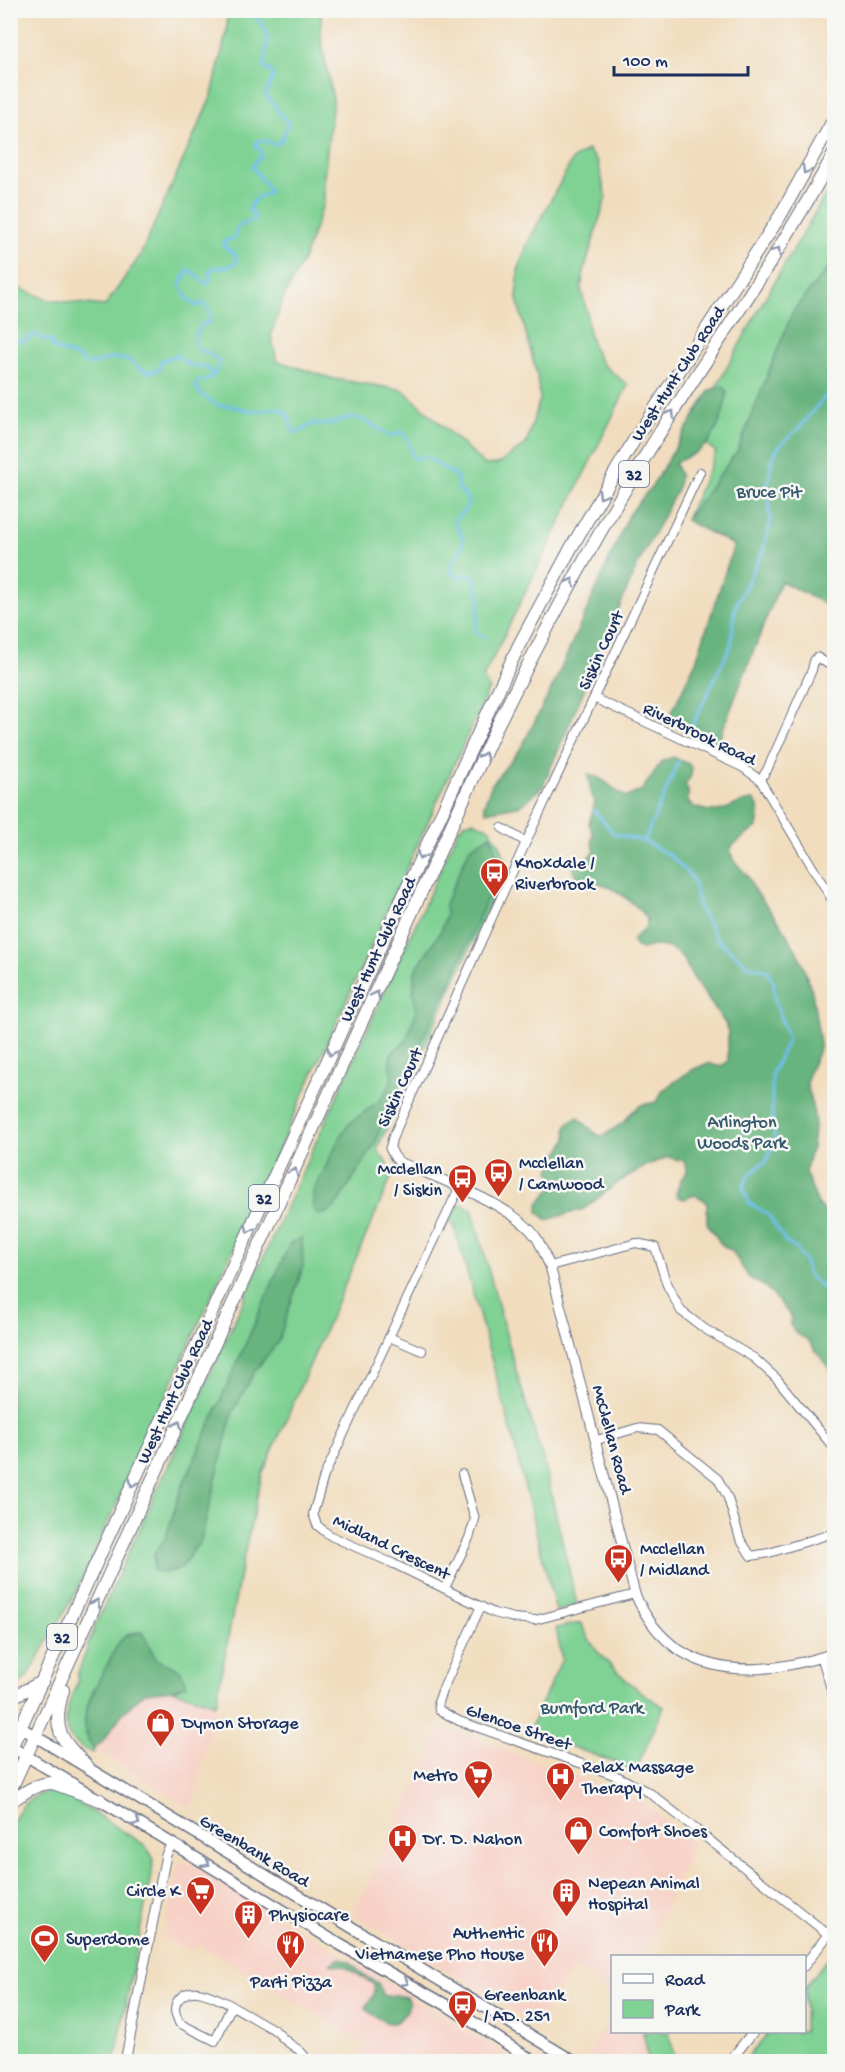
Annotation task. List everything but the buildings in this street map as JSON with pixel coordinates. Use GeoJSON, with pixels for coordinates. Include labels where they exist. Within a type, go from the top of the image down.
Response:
{"type":"FeatureCollection","features":[{"type":"Feature","properties":{"kind":"main road","name":"West Hunt Club Road"},"geometry":{"type":"LineString","coordinates":[[11,1748],[16,1724],[42,1682],[519,645],[565,558],[633,442],[780,216],[834,119]]}},
{"type":"Feature","properties":{"kind":"main road","name":"West Hunt Club Road"},"geometry":{"type":"LineString","coordinates":[[10,1791],[498,724],[534,652],[595,539],[648,451],[767,268],[834,154]]}},
{"type":"Feature","properties":{"kind":"main road"},"geometry":{"type":"LineString","coordinates":[[72,1656],[57,1712],[57,1722],[59,1731],[70,1749],[88,1767]]}},
{"type":"Feature","properties":{"kind":"main road"},"geometry":{"type":"LineString","coordinates":[[10,1698],[42,1682]]}},
{"type":"Feature","properties":{"kind":"main road","name":"Greenbank Road"},"geometry":{"type":"LineString","coordinates":[[16,1724],[248,1866],[575,2061]]}},
{"type":"Feature","properties":{"kind":"main road","name":"Greenbank Road"},"geometry":{"type":"LineString","coordinates":[[11,1748],[448,2006],[536,2061]]}},
{"type":"Feature","properties":{"kind":"main road"},"geometry":{"type":"LineString","coordinates":[[10,1802],[31,1788],[46,1783],[53,1783],[100,1800]]}},
{"type":"Feature","properties":{"kind":"main road"},"geometry":{"type":"LineString","coordinates":[[240,1884],[248,1866]]}},
{"type":"Feature","properties":{"kind":"street","name":"Siskin Court"},"geometry":{"type":"LineString","coordinates":[[390,1148],[392,1139],[526,842],[700,472]]}},
{"type":"Feature","properties":{"kind":"street"},"geometry":{"type":"LineString","coordinates":[[760,780],[767,770],[814,661],[817,657],[834,668]]}},
{"type":"Feature","properties":{"kind":"street","name":"Riverbrook Road"},"geometry":{"type":"LineString","coordinates":[[594,698],[742,767],[760,780],[834,903]]}},
{"type":"Feature","properties":{"kind":"street"},"geometry":{"type":"LineString","coordinates":[[502,828],[526,842]]}},
{"type":"Feature","properties":{"kind":"street","name":"McClellan Road"},"geometry":{"type":"LineString","coordinates":[[390,1148],[393,1156],[399,1162],[505,1210],[536,1237],[550,1266],[597,1440],[635,1594],[643,1612],[663,1636],[706,1664],[728,1669],[770,1669],[834,1653]]}},
{"type":"Feature","properties":{"kind":"street","name":"Midland Crescent"},"geometry":{"type":"LineString","coordinates":[[459,1188],[324,1476],[313,1514],[317,1525],[331,1536],[494,1613],[514,1618],[535,1620],[635,1594]]}},
{"type":"Feature","properties":{"kind":"street"},"geometry":{"type":"LineString","coordinates":[[550,1266],[636,1243],[655,1247],[667,1285],[681,1311],[705,1329],[754,1358],[777,1379],[834,1448]]}},
{"type":"Feature","properties":{"kind":"street"},"geometry":{"type":"LineString","coordinates":[[389,1336],[422,1351]]}},
{"type":"Feature","properties":{"kind":"street"},"geometry":{"type":"LineString","coordinates":[[597,1440],[637,1428],[658,1430],[718,1479],[728,1498],[740,1539],[751,1556],[769,1553],[834,1533]]}},
{"type":"Feature","properties":{"kind":"street"},"geometry":{"type":"LineString","coordinates":[[445,1588],[469,1538],[475,1519],[462,1474]]}},
{"type":"Feature","properties":{"kind":"street","name":"Glencoe Street"},"geometry":{"type":"LineString","coordinates":[[481,1606],[442,1690],[438,1702],[439,1710],[459,1721],[617,1776],[650,1793],[832,1931]]}},
{"type":"Feature","properties":{"kind":"street"},"geometry":{"type":"LineString","coordinates":[[822,1657],[834,1697]]}},
{"type":"Feature","properties":{"kind":"street"},"geometry":{"type":"LineString","coordinates":[[125,2061],[166,1855],[172,1843]]}},
{"type":"Feature","properties":{"kind":"street"},"geometry":{"type":"LineString","coordinates":[[806,1964],[832,1931]]}},
{"type":"Feature","properties":{"kind":"street"},"geometry":{"type":"LineString","coordinates":[[231,2007],[215,2041],[179,2023],[175,2011],[180,1997],[192,1991],[205,1994],[231,2007],[277,2031],[285,2041],[302,2050],[308,2061]]}},
{"type":"Feature","properties":{"kind":"street"},"geometry":{"type":"LineString","coordinates":[[729,2061],[751,2033]]}},
{"type":"Feature","properties":{"kind":"shaded area"},"geometry":{"type":"Polygon","coordinates":[[[173,1690],[216,1704],[192,1810],[94,1749],[102,1742],[122,1714],[144,1692],[173,1690]]]}},
{"type":"Feature","properties":{"kind":"shaded area"},"geometry":{"type":"Polygon","coordinates":[[[442,1727],[638,1799],[694,1844],[649,1943],[641,1955],[611,1955],[611,1992],[574,1967],[537,2025],[353,1914],[442,1727]]]}},
{"type":"Feature","properties":{"kind":"shaded area"},"geometry":{"type":"Polygon","coordinates":[[[182,1862],[189,1862],[517,2061],[356,2061],[366,2044],[197,1943],[192,1951],[163,1938],[178,1866],[182,1862]]]}},
{"type":"Feature","properties":{"kind":"shaded area"},"geometry":{"type":"Polygon","coordinates":[[[611,2018],[611,2033],[643,2033],[649,2061],[599,2061],[587,2054],[611,2018]]]}},
{"type":"Feature","properties":{"kind":"green space"},"geometry":{"type":"Polygon","coordinates":[[[227,11],[321,11],[321,39],[333,100],[324,176],[324,202],[304,258],[282,301],[271,336],[277,361],[334,379],[403,390],[485,465],[498,464],[526,444],[540,399],[537,375],[517,299],[518,271],[528,242],[573,159],[588,150],[598,162],[606,197],[584,271],[581,289],[593,347],[603,365],[628,385],[483,678],[489,688],[78,1588],[30,1673],[11,1689],[11,285],[49,300],[105,306],[140,256],[212,95],[227,29],[227,11]]]}},
{"type":"Feature","properties":{"kind":"green space","name":"Bruce Pit"},"geometry":{"type":"Polygon","coordinates":[[[834,180],[834,609],[734,545],[686,520],[716,452],[691,433],[765,298],[834,180]]]}},
{"type":"Feature","properties":{"kind":"green space","name":"Bruce Pit"},"geometry":{"type":"Polygon","coordinates":[[[834,261],[834,609],[781,581],[717,744],[667,722],[696,661],[734,545],[686,520],[738,450],[793,311],[834,261]]]}},
{"type":"Feature","properties":{"kind":"green space"},"geometry":{"type":"Polygon","coordinates":[[[723,386],[727,392],[726,400],[714,433],[704,447],[675,463],[680,475],[677,490],[637,566],[543,786],[522,805],[486,812],[484,805],[492,784],[521,748],[553,686],[629,515],[654,483],[710,390],[723,386]]]}},
{"type":"Feature","properties":{"kind":"green space","name":"Arlington Woods Park"},"geometry":{"type":"Polygon","coordinates":[[[673,757],[691,767],[691,775],[685,785],[688,790],[688,802],[692,806],[717,811],[754,800],[758,806],[757,827],[732,846],[730,852],[735,862],[749,878],[753,888],[782,926],[799,955],[812,991],[820,1044],[809,1072],[807,1084],[815,1119],[812,1147],[805,1172],[819,1206],[834,1221],[834,1375],[807,1339],[798,1335],[790,1325],[791,1316],[766,1287],[749,1278],[732,1251],[721,1244],[707,1223],[707,1204],[703,1199],[695,1195],[684,1199],[678,1197],[676,1194],[681,1179],[687,1172],[684,1161],[668,1157],[645,1166],[617,1183],[584,1209],[547,1220],[538,1212],[538,1203],[555,1185],[550,1170],[567,1138],[566,1128],[569,1122],[578,1117],[597,1135],[603,1136],[624,1122],[641,1105],[657,1102],[663,1090],[692,1070],[708,1063],[717,1066],[728,1061],[728,1032],[725,1023],[693,978],[680,955],[665,947],[653,946],[642,949],[636,947],[633,939],[647,924],[642,912],[609,887],[598,883],[587,883],[573,871],[573,865],[587,859],[595,851],[592,843],[593,832],[589,824],[595,801],[588,775],[601,779],[627,797],[642,790],[662,761],[673,757]]]}},
{"type":"Feature","properties":{"kind":"green space"},"geometry":{"type":"Polygon","coordinates":[[[473,821],[489,828],[501,847],[507,867],[377,1149],[393,1173],[262,1475],[241,1568],[216,1704],[173,1690],[186,1684],[180,1670],[156,1659],[142,1632],[130,1633],[122,1639],[88,1741],[94,1749],[93,1753],[80,1747],[72,1739],[67,1731],[66,1713],[95,1626],[459,829],[464,823],[473,821]]]}},
{"type":"Feature","properties":{"kind":"green space"},"geometry":{"type":"Polygon","coordinates":[[[491,835],[498,861],[497,877],[449,985],[384,1118],[375,1144],[336,1206],[327,1213],[318,1215],[313,1209],[313,1193],[341,1135],[350,1123],[378,1102],[390,1086],[391,1054],[406,1041],[417,1009],[413,993],[415,971],[441,931],[446,915],[445,904],[470,848],[491,835]]]}},
{"type":"Feature","properties":{"kind":"green space"},"geometry":{"type":"Polygon","coordinates":[[[459,1205],[472,1209],[545,1467],[577,1605],[556,1611],[509,1423],[454,1225],[449,1221],[459,1205]]]}},
{"type":"Feature","properties":{"kind":"green space"},"geometry":{"type":"Polygon","coordinates":[[[302,1238],[303,1267],[278,1342],[255,1371],[232,1414],[201,1540],[180,1569],[164,1573],[154,1571],[154,1555],[166,1537],[180,1492],[290,1243],[302,1238]]]}},
{"type":"Feature","properties":{"kind":"green space","name":"Burnford Park"},"geometry":{"type":"Polygon","coordinates":[[[582,1623],[586,1635],[604,1659],[628,1682],[664,1707],[634,1774],[619,1764],[529,1731],[562,1659],[556,1628],[582,1623]]]}},
{"type":"Feature","properties":{"kind":"green space"},"geometry":{"type":"Polygon","coordinates":[[[142,1632],[156,1659],[180,1670],[186,1684],[173,1690],[144,1693],[122,1714],[102,1742],[94,1749],[85,1728],[87,1706],[91,1695],[121,1640],[133,1633],[142,1632]]]}},
{"type":"Feature","properties":{"kind":"green space"},"geometry":{"type":"Polygon","coordinates":[[[47,1792],[61,1792],[145,1845],[154,1859],[115,2061],[11,2062],[11,1826],[25,1804],[34,1797],[47,1792]]]}},
{"type":"Feature","properties":{"kind":"green space"},"geometry":{"type":"Polygon","coordinates":[[[834,1950],[834,2061],[744,2061],[768,2033],[806,2033],[806,1986],[834,1950]]]}},
{"type":"Feature","properties":{"kind":"green space"},"geometry":{"type":"Polygon","coordinates":[[[340,1958],[350,1962],[364,1976],[378,1983],[384,1996],[406,1997],[409,2003],[404,2015],[396,2022],[387,2023],[367,2010],[366,2006],[373,1996],[375,1985],[344,1966],[331,1964],[340,1958]]]}},
{"type":"Feature","properties":{"kind":"green space"},"geometry":{"type":"Polygon","coordinates":[[[643,2033],[669,2033],[675,2061],[649,2061],[643,2033]]]}},
{"type":"Feature","properties":{"kind":"waterway"},"geometry":{"type":"LineString","coordinates":[[252,10],[254,17],[260,21],[266,33],[264,69],[271,71],[273,77],[265,95],[288,122],[283,138],[275,145],[264,140],[257,141],[255,146],[261,151],[261,156],[252,166],[270,191],[266,195],[259,196],[252,203],[249,211],[255,215],[255,221],[249,221],[236,228],[236,237],[223,242],[224,246],[236,255],[237,263],[213,268],[208,273],[211,279],[206,284],[188,270],[180,285],[193,304],[196,306],[204,303],[208,308],[209,324],[203,323],[197,334],[196,344],[200,351],[205,351],[220,362],[212,376],[198,381],[195,386],[203,396],[219,406],[257,411],[283,410],[289,416],[292,430],[297,433],[314,423],[327,424],[351,418],[365,421],[390,436],[401,432],[407,438],[414,459],[427,457],[457,477],[458,487],[469,502],[454,522],[463,540],[453,564],[452,573],[458,577],[469,575],[475,577],[480,601],[475,633],[485,637]]}},
{"type":"Feature","properties":{"kind":"waterway"},"geometry":{"type":"LineString","coordinates":[[10,339],[24,341],[35,334],[43,339],[51,340],[53,348],[80,358],[86,364],[94,364],[111,358],[129,360],[140,369],[150,372],[160,369],[161,361],[176,355],[191,366],[205,366],[214,375]]}},
{"type":"Feature","properties":{"kind":"waterway"},"geometry":{"type":"LineString","coordinates":[[692,726],[731,645],[735,607],[763,551],[770,524],[768,487],[771,462],[778,447],[799,428],[833,387],[834,369]]}},
{"type":"Feature","properties":{"kind":"waterway"},"geometry":{"type":"LineString","coordinates":[[644,841],[679,761]]}},
{"type":"Feature","properties":{"kind":"waterway"},"geometry":{"type":"LineString","coordinates":[[594,810],[614,834],[644,841],[671,856],[693,879],[699,908],[718,940],[749,966],[767,970],[774,983],[774,998],[788,1039],[772,1073],[772,1116],[775,1141],[766,1161],[750,1174],[743,1186],[749,1203],[768,1214],[786,1243],[797,1249],[805,1262],[807,1274],[834,1298]]}},
{"type":"Feature","properties":{"kind":"place","name":"Knoxdale / Riverbrook"},"geometry":{"type":"Point","coordinates":[494,898]}},
{"type":"Feature","properties":{"kind":"place","name":"Mcclellan / Camwood"},"geometry":{"type":"Point","coordinates":[498,1198]}},
{"type":"Feature","properties":{"kind":"place","name":"Mcclellan / Siskin"},"geometry":{"type":"Point","coordinates":[463,1204]}},
{"type":"Feature","properties":{"kind":"place","name":"Mcclellan / Midland"},"geometry":{"type":"Point","coordinates":[619,1584]}},
{"type":"Feature","properties":{"kind":"place","name":"Dymon Storage"},"geometry":{"type":"Point","coordinates":[161,1748]}},
{"type":"Feature","properties":{"kind":"place","name":"Metro"},"geometry":{"type":"Point","coordinates":[479,1800]}},
{"type":"Feature","properties":{"kind":"place","name":"Relax Massage Therapy"},"geometry":{"type":"Point","coordinates":[561,1802]}},
{"type":"Feature","properties":{"kind":"place","name":"Comfort Shoes"},"geometry":{"type":"Point","coordinates":[578,1856]}},
{"type":"Feature","properties":{"kind":"place","name":"Dr. D. Nahon"},"geometry":{"type":"Point","coordinates":[402,1864]}},
{"type":"Feature","properties":{"kind":"place","name":"Circle K"},"geometry":{"type":"Point","coordinates":[201,1916]}},
{"type":"Feature","properties":{"kind":"place","name":"Nepean Animal Hospital"},"geometry":{"type":"Point","coordinates":[567,1918]}},
{"type":"Feature","properties":{"kind":"place","name":"Physiocare"},"geometry":{"type":"Point","coordinates":[248,1940]}},
{"type":"Feature","properties":{"kind":"place","name":"Superdome"},"geometry":{"type":"Point","coordinates":[45,1964]}},
{"type":"Feature","properties":{"kind":"place","name":"Authentic Vietnamese Pho House"},"geometry":{"type":"Point","coordinates":[545,1968]}},
{"type":"Feature","properties":{"kind":"place","name":"Parti Pizza"},"geometry":{"type":"Point","coordinates":[291,1970]}},
{"type":"Feature","properties":{"kind":"place","name":"Greenbank / AD. 251"},"geometry":{"type":"Point","coordinates":[463,2030]}}]}
